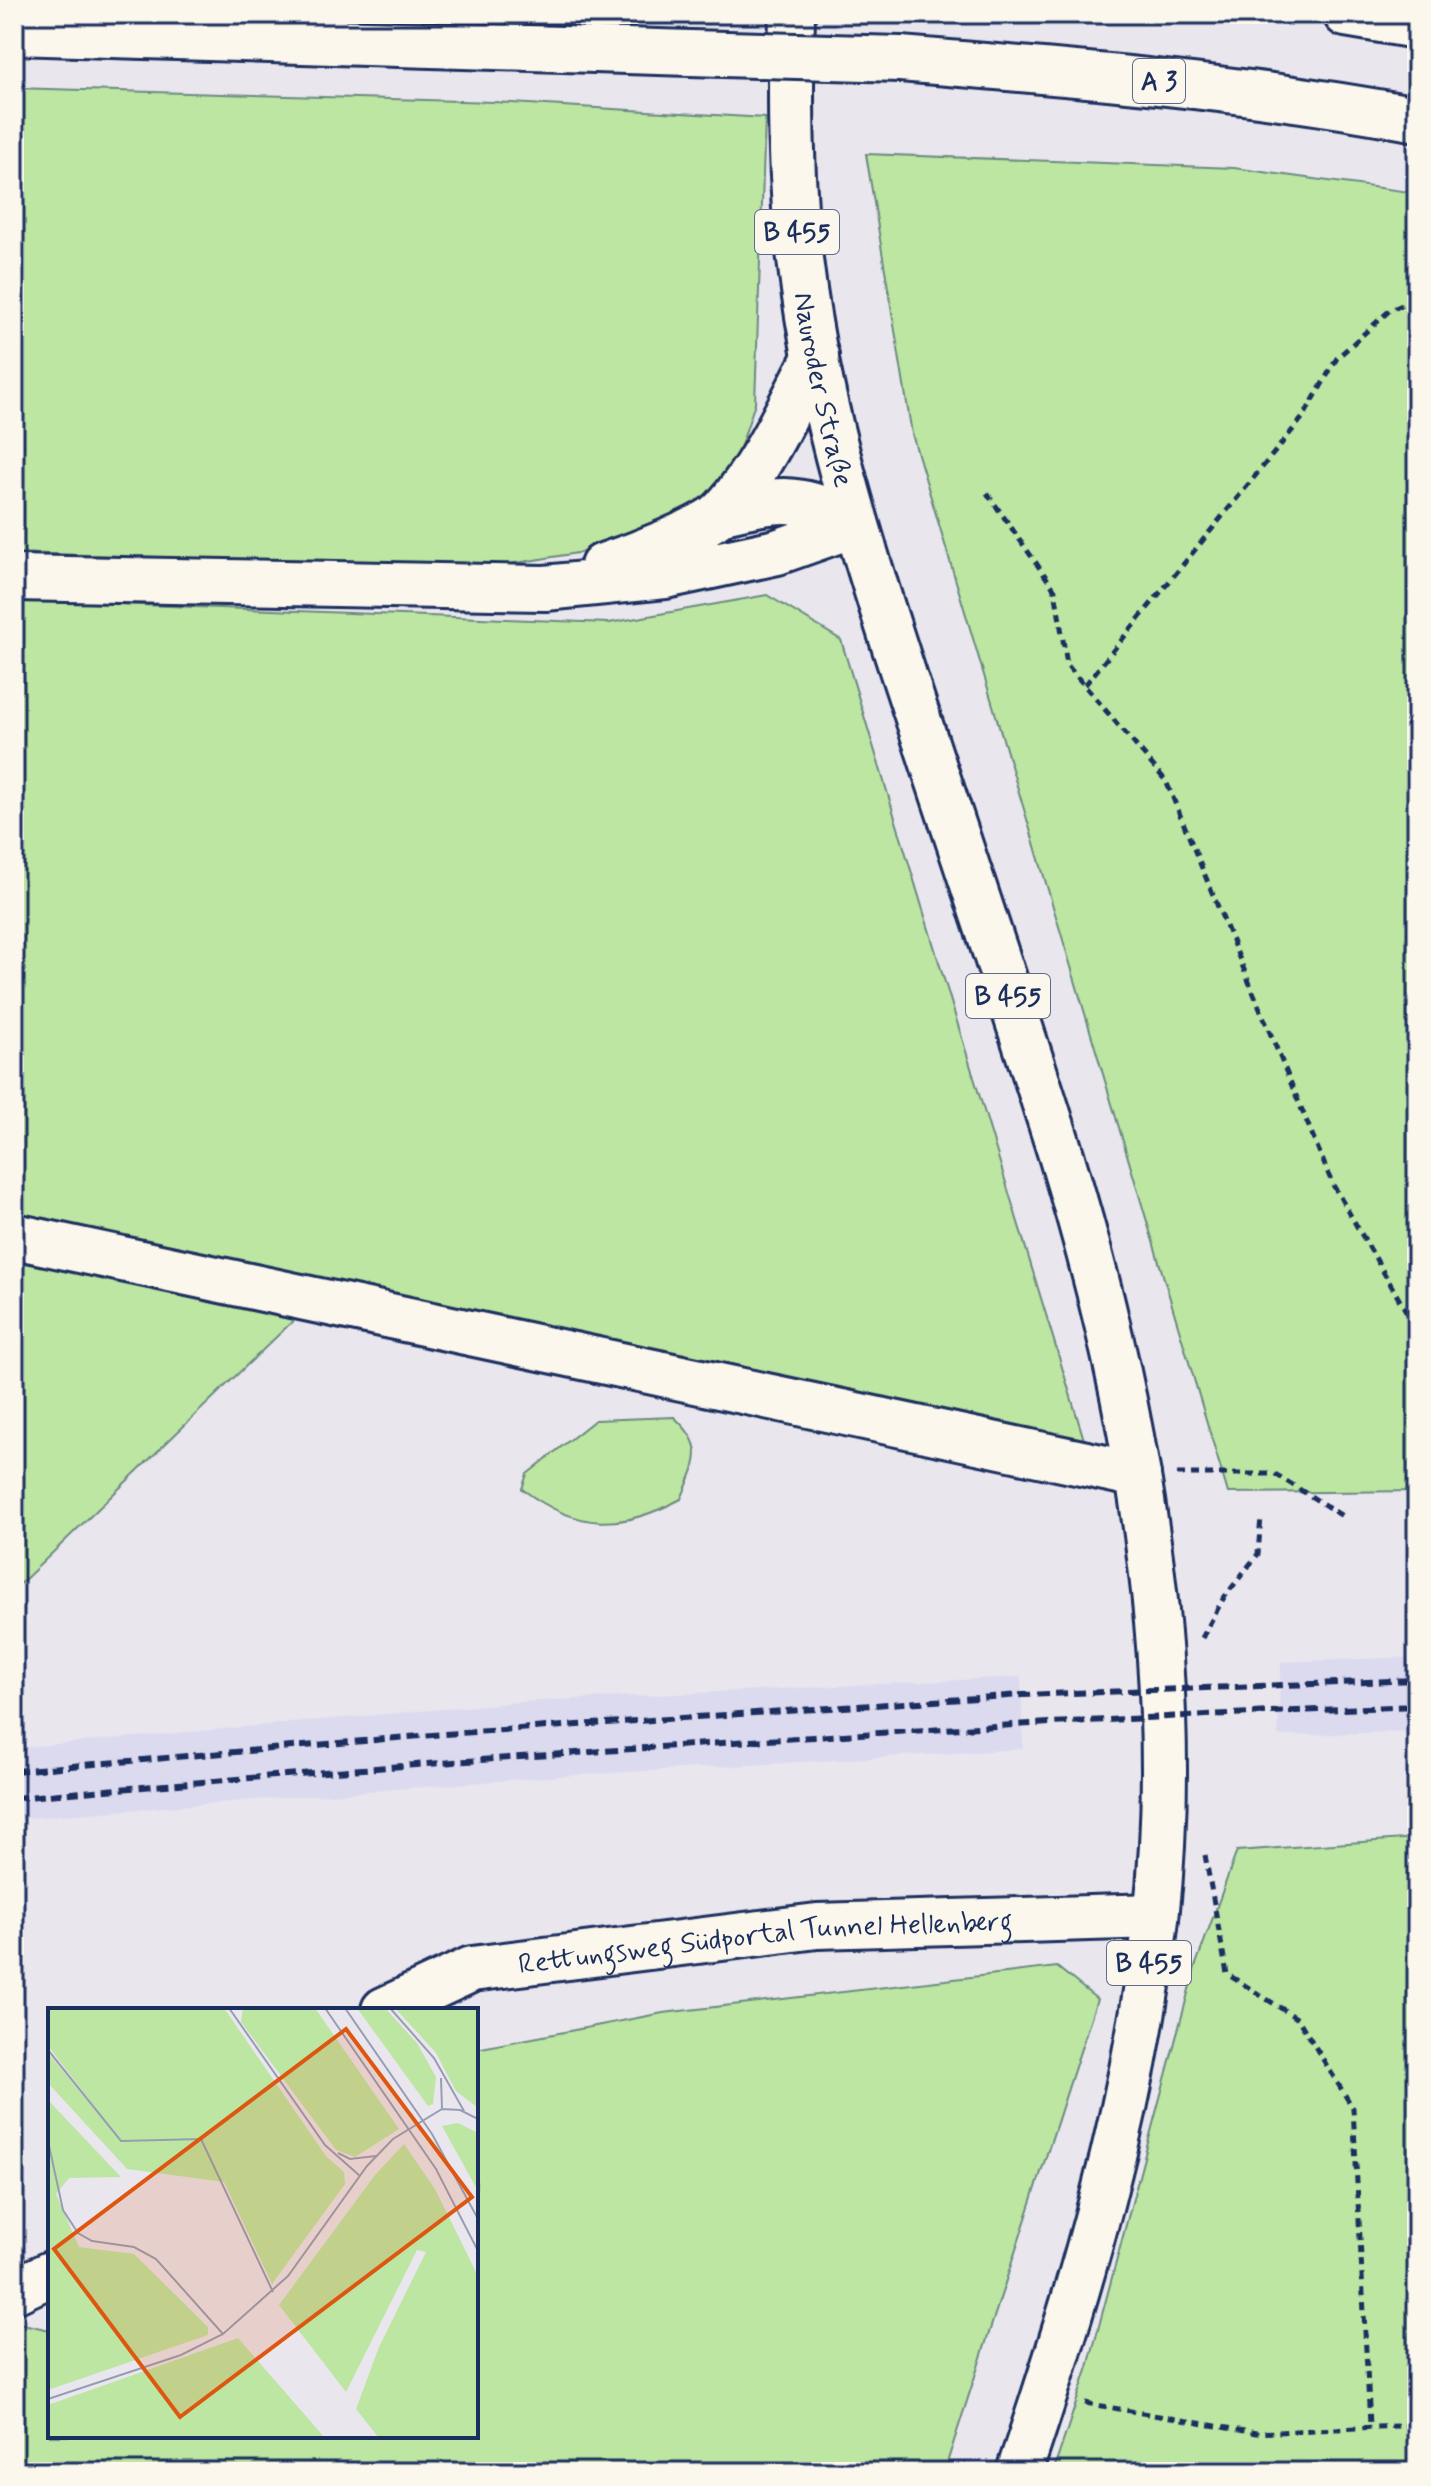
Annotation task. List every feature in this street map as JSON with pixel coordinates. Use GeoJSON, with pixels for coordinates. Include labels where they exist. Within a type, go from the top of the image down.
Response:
{"type":"FeatureCollection","features":[{"type":"Feature","properties":{"kind":"main road","name":"Nauroder Straße"},"geometry":{"type":"LineString","coordinates":[[792,14],[793,189],[801,273],[833,441],[856,524]]}},
{"type":"Feature","properties":{"kind":"main road"},"geometry":{"type":"LineString","coordinates":[[1346,14],[1417,26]]}},
{"type":"Feature","properties":{"kind":"main road","name":"A 3"},"geometry":{"type":"LineString","coordinates":[[14,32],[900,59],[1131,77],[1331,103],[1417,119]]}},
{"type":"Feature","properties":{"kind":"main road"},"geometry":{"type":"LineString","coordinates":[[723,511],[769,444],[816,356]]}},
{"type":"Feature","properties":{"kind":"main road"},"geometry":{"type":"LineString","coordinates":[[545,588],[654,548],[723,511],[778,498],[823,507],[856,524]]}},
{"type":"Feature","properties":{"kind":"main road"},"geometry":{"type":"LineString","coordinates":[[14,578],[545,588],[665,576],[777,552],[856,524]]}},
{"type":"Feature","properties":{"kind":"main road","name":"B 455"},"geometry":{"type":"LineString","coordinates":[[856,524],[1062,1160],[1106,1322],[1138,1475],[1154,1607],[1163,1761],[1156,1916],[1130,2083],[1095,2230],[1019,2472]]}},
{"type":"Feature","properties":{"kind":"main road"},"geometry":{"type":"LineString","coordinates":[[14,1236],[1138,1475]]}},
{"type":"Feature","properties":{"kind":"main road","name":"Rettungsweg Südportal Tunnel Hellenberg"},"geometry":{"type":"LineString","coordinates":[[388,2008],[472,1969],[786,1930],[1156,1916]]}},
{"type":"Feature","properties":{"kind":"main road"},"geometry":{"type":"LineString","coordinates":[[14,2291],[48,2275]]}},
{"type":"Feature","properties":{"kind":"path"},"geometry":{"type":"LineString","coordinates":[[1085,686],[1304,416],[1337,358],[1389,311],[1417,298]]}},
{"type":"Feature","properties":{"kind":"path"},"geometry":{"type":"LineString","coordinates":[[987,493],[1055,590],[1067,665],[1166,781],[1333,1185],[1417,1330]]}},
{"type":"Feature","properties":{"kind":"path"},"geometry":{"type":"LineString","coordinates":[[1138,1475],[1275,1474],[1344,1517]]}},
{"type":"Feature","properties":{"kind":"path"},"geometry":{"type":"LineString","coordinates":[[1201,1653],[1202,1638],[1223,1599],[1258,1554],[1261,1517]]}},
{"type":"Feature","properties":{"kind":"path"},"geometry":{"type":"LineString","coordinates":[[1204,1849],[1227,1974],[1298,2019],[1353,2108],[1370,2425]]}},
{"type":"Feature","properties":{"kind":"path"},"geometry":{"type":"LineString","coordinates":[[1045,2396],[1256,2433],[1417,2425]]}},
{"type":"Feature","properties":{"kind":"shaded area"},"geometry":{"type":"Polygon","coordinates":[[[1417,1657],[1417,1731],[1278,1736],[1281,1662],[1417,1657]]]}},
{"type":"Feature","properties":{"kind":"shaded area"},"geometry":{"type":"Polygon","coordinates":[[[1021,1677],[1023,1749],[561,1776],[14,1819],[14,1748],[518,1702],[1021,1677]]]}},
{"type":"Feature","properties":{"kind":"green space"},"geometry":{"type":"Polygon","coordinates":[[[14,88],[494,102],[765,118],[755,403],[733,470],[690,513],[614,547],[498,566],[14,553],[14,88]]]}},
{"type":"Feature","properties":{"kind":"green space"},"geometry":{"type":"Polygon","coordinates":[[[866,154],[1234,168],[1417,193],[1417,1491],[1228,1493],[912,434],[866,154]]]}},
{"type":"Feature","properties":{"kind":"green space"},"geometry":{"type":"Polygon","coordinates":[[[767,595],[841,640],[1085,1443],[331,1284],[14,1590],[14,600],[609,623],[767,595]]]}},
{"type":"Feature","properties":{"kind":"green space"},"geometry":{"type":"Polygon","coordinates":[[[674,1417],[691,1437],[696,1455],[681,1499],[639,1517],[600,1522],[562,1513],[522,1489],[527,1474],[595,1420],[674,1417]]]}},
{"type":"Feature","properties":{"kind":"green space"},"geometry":{"type":"Polygon","coordinates":[[[1417,1838],[1417,2472],[1053,2472],[1088,2367],[1195,1967],[1237,1851],[1417,1838]]]}},
{"type":"Feature","properties":{"kind":"green space"},"geometry":{"type":"Polygon","coordinates":[[[1057,1967],[1097,1999],[944,2472],[14,2472],[14,2322],[48,2330],[48,2438],[478,2438],[478,2049],[663,2013],[1057,1967]]]}},
{"type":"Feature","properties":{"kind":"railway"},"geometry":{"type":"LineString","coordinates":[[14,1771],[444,1734],[1022,1695],[1417,1680]]}},
{"type":"Feature","properties":{"kind":"railway"},"geometry":{"type":"LineString","coordinates":[[14,1798],[715,1743],[1066,1722],[1417,1706]]}}]}
